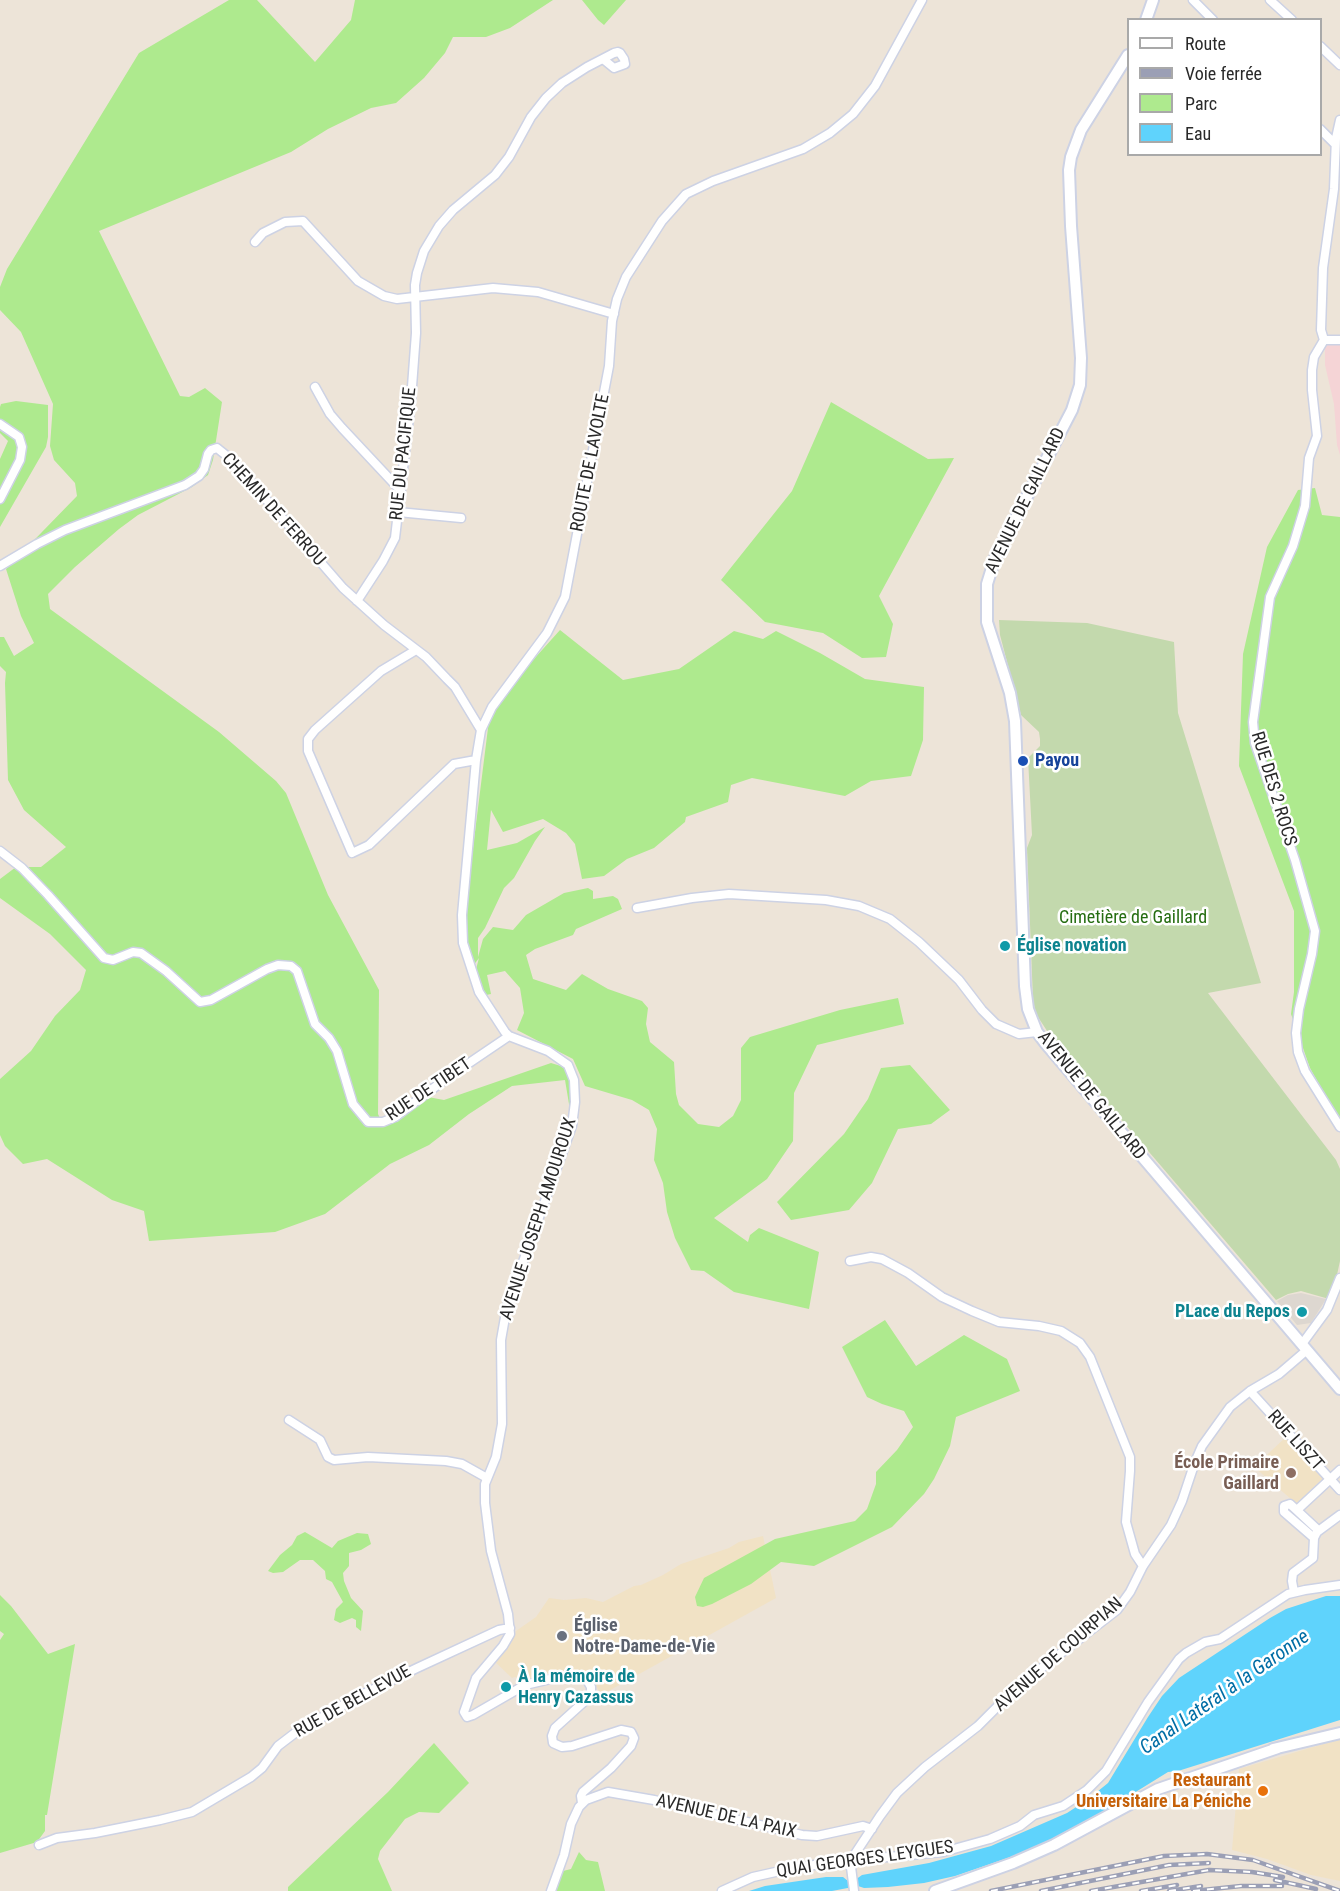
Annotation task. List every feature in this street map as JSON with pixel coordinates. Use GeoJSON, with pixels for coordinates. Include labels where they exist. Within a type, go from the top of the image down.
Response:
{"type":"FeatureCollection","features":[{"type":"Feature","properties":{"kind":"street","name":"ROUTE DE LAVOLTE"},"geometry":{"type":"LineString","coordinates":[[509,1035],[478,992],[463,944],[462,915],[476,760],[481,730],[492,707],[547,633],[565,597],[609,366],[614,314],[626,277],[662,221],[680,200],[703,185],[802,150],[830,133],[859,108],[875,86],[922,0]]}},
{"type":"Feature","properties":{"kind":"street"},"geometry":{"type":"LineString","coordinates":[[1147,18],[1153,0]]}},
{"type":"Feature","properties":{"kind":"street"},"geometry":{"type":"LineString","coordinates":[[1193,0],[1211,18]]}},
{"type":"Feature","properties":{"kind":"street"},"geometry":{"type":"LineString","coordinates":[[1270,0],[1290,18]]}},
{"type":"Feature","properties":{"kind":"street"},"geometry":{"type":"LineString","coordinates":[[1322,48],[1338,61]]}},
{"type":"Feature","properties":{"kind":"street","name":"AVENUE DE GAILLARD"},"geometry":{"type":"LineString","coordinates":[[1127,57],[1081,130],[1071,157],[1069,170],[1081,358],[1080,385],[1072,410],[995,558],[987,584],[987,622],[1010,693],[1015,721],[1025,986],[1028,1009],[1037,1032],[1111,1122],[1340,1389]]}},
{"type":"Feature","properties":{"kind":"street","name":"RUE DU PACIFIQUE"},"geometry":{"type":"LineString","coordinates":[[357,601],[395,538],[416,333],[417,273],[424,251],[439,226],[453,210],[495,175],[509,158],[531,117],[546,98],[562,83],[603,59]]}},
{"type":"Feature","properties":{"kind":"street"},"geometry":{"type":"LineString","coordinates":[[1340,120],[1335,144],[1334,189],[1323,268],[1321,330],[1324,340],[1340,340]]}},
{"type":"Feature","properties":{"kind":"street"},"geometry":{"type":"LineString","coordinates":[[1322,131],[1335,144]]}},
{"type":"Feature","properties":{"kind":"street"},"geometry":{"type":"LineString","coordinates":[[255,242],[263,233],[285,222],[303,220],[358,281],[384,296],[397,299],[493,288],[538,292],[614,314]]}},
{"type":"Feature","properties":{"kind":"street","name":"RUE DES 2 ROCS"},"geometry":{"type":"LineString","coordinates":[[1324,340],[1314,357],[1312,370],[1317,436],[1309,458],[1305,506],[1293,546],[1270,597],[1253,722],[1255,743],[1295,860],[1315,931],[1299,1008],[1296,1033],[1298,1052],[1305,1071],[1340,1127]]}},
{"type":"Feature","properties":{"kind":"street"},"geometry":{"type":"LineString","coordinates":[[315,387],[330,414],[401,491]]}},
{"type":"Feature","properties":{"kind":"street"},"geometry":{"type":"LineString","coordinates":[[0,424],[19,437],[22,447],[20,460],[0,499]]}},
{"type":"Feature","properties":{"kind":"street","name":"CHEMIN DE FERROU"},"geometry":{"type":"LineString","coordinates":[[0,566],[64,530],[185,485],[199,476],[204,469],[208,454],[217,448],[231,459],[357,601],[384,626],[426,657],[455,687],[481,730]]}},
{"type":"Feature","properties":{"kind":"street"},"geometry":{"type":"LineString","coordinates":[[398,512],[461,518]]}},
{"type":"Feature","properties":{"kind":"street"},"geometry":{"type":"LineString","coordinates":[[416,650],[387,666],[315,730],[308,740],[308,751],[352,854],[369,845],[454,764],[476,760]]}},
{"type":"Feature","properties":{"kind":"street"},"geometry":{"type":"LineString","coordinates":[[469,712],[480,718],[487,717]]}},
{"type":"Feature","properties":{"kind":"street","name":"RUE DE TIBET"},"geometry":{"type":"LineString","coordinates":[[0,851],[22,868],[83,932],[104,958],[113,960],[133,952],[141,953],[166,971],[197,1001],[208,1002],[278,964],[291,966],[297,972],[315,1024],[337,1051],[353,1104],[368,1122],[383,1122],[395,1117],[509,1035]]}},
{"type":"Feature","properties":{"kind":"street"},"geometry":{"type":"LineString","coordinates":[[637,908],[729,894],[826,900],[859,906],[890,919],[919,942],[959,980],[996,1024],[1019,1034],[1037,1032]]}},
{"type":"Feature","properties":{"kind":"street","name":"AVENUE JOSEPH AMOUROUX"},"geometry":{"type":"LineString","coordinates":[[509,1035],[548,1051],[568,1065],[574,1080],[575,1102],[572,1126],[505,1314],[500,1354],[502,1424],[496,1457],[484,1491],[486,1523],[510,1628]]}},
{"type":"Feature","properties":{"kind":"street"},"geometry":{"type":"LineString","coordinates":[[850,1261],[871,1257],[882,1259],[908,1273],[942,1297],[972,1311],[999,1322],[1039,1326],[1060,1331],[1080,1342],[1089,1357],[1130,1457],[1126,1522],[1134,1554],[1143,1566]]}},
{"type":"Feature","properties":{"kind":"street"},"geometry":{"type":"LineString","coordinates":[[1305,1347],[1327,1310],[1340,1278]]}},
{"type":"Feature","properties":{"kind":"street","name":"AVENUE DE COURPIAN"},"geometry":{"type":"LineString","coordinates":[[851,1864],[880,1816],[913,1778],[978,1726],[1012,1691],[1117,1610],[1131,1592],[1143,1566],[1171,1525],[1206,1440],[1230,1407],[1250,1391],[1279,1374],[1305,1347]]}},
{"type":"Feature","properties":{"kind":"street","name":"RUE LISZT"},"geometry":{"type":"LineString","coordinates":[[1250,1391],[1340,1490]]}},
{"type":"Feature","properties":{"kind":"street"},"geometry":{"type":"LineString","coordinates":[[289,1420],[320,1440],[326,1454],[331,1459],[368,1456],[446,1461],[462,1464],[487,1478]]}},
{"type":"Feature","properties":{"kind":"street"},"geometry":{"type":"LineString","coordinates":[[1297,1510],[1340,1470]]}},
{"type":"Feature","properties":{"kind":"street"},"geometry":{"type":"LineString","coordinates":[[1290,1504],[1297,1510],[1316,1534],[1284,1512],[1284,1506],[1290,1504]]}},
{"type":"Feature","properties":{"kind":"street"},"geometry":{"type":"LineString","coordinates":[[1294,1592],[1293,1573],[1313,1558],[1316,1534],[1340,1515]]}},
{"type":"Feature","properties":{"kind":"street","name":"QUAI GEORGES LEYGUES"},"geometry":{"type":"LineString","coordinates":[[722,1891],[753,1877],[772,1872],[943,1852],[990,1839],[1020,1826],[1034,1815],[1063,1806],[1087,1790],[1106,1771],[1148,1702],[1179,1659],[1205,1642],[1220,1639],[1285,1596],[1294,1592],[1340,1585]]}},
{"type":"Feature","properties":{"kind":"street"},"geometry":{"type":"LineString","coordinates":[[510,1628],[509,1639],[476,1678],[464,1715],[467,1717],[472,1715],[525,1685],[555,1678],[586,1678],[591,1687],[591,1693],[555,1728],[552,1736],[553,1743],[558,1746],[572,1746],[621,1730],[631,1732],[634,1738],[631,1746],[611,1768],[583,1792],[551,1891]]}},
{"type":"Feature","properties":{"kind":"street","name":"RUE DE BELLEVUE"},"geometry":{"type":"LineString","coordinates":[[39,1845],[57,1839],[153,1822],[192,1812],[251,1777],[262,1768],[278,1746],[305,1727],[355,1698],[499,1630],[510,1628]]}},
{"type":"Feature","properties":{"kind":"street"},"geometry":{"type":"LineString","coordinates":[[935,1891],[1013,1863],[1054,1845],[1158,1789],[1278,1748],[1340,1731]]}},
{"type":"Feature","properties":{"kind":"street","name":"AVENUE DE LA PAIX"},"geometry":{"type":"LineString","coordinates":[[580,1805],[601,1794],[613,1792],[802,1835],[817,1836],[863,1826],[872,1829]]}},
{"type":"Feature","properties":{"kind":"street"},"geometry":{"type":"LineString","coordinates":[[857,1827],[880,1816]]}},
{"type":"Feature","properties":{"kind":"street"},"geometry":{"type":"LineString","coordinates":[[851,1864],[854,1891]]}},
{"type":"Feature","properties":{"kind":"shaded area"},"geometry":{"type":"Polygon","coordinates":[[[1340,344],[1340,455],[1337,445],[1334,404],[1325,365],[1325,345],[1340,344]]]}},
{"type":"Feature","properties":{"kind":"shaded area","name":"PLace du Repos"},"geometry":{"type":"Polygon","coordinates":[[[1301,1293],[1326,1299],[1311,1323],[1297,1325],[1277,1301],[1288,1295],[1301,1293]]]}},
{"type":"Feature","properties":{"kind":"shaded area","name":"École Primaire Gaillard"},"geometry":{"type":"Polygon","coordinates":[[[1287,1436],[1327,1479],[1299,1506],[1254,1467],[1287,1436]]]}},
{"type":"Feature","properties":{"kind":"shaded area"},"geometry":{"type":"Polygon","coordinates":[[[763,1536],[776,1598],[605,1693],[599,1691],[592,1680],[584,1674],[577,1673],[550,1675],[518,1683],[519,1678],[512,1678],[494,1661],[511,1643],[516,1631],[536,1617],[549,1598],[564,1600],[586,1598],[603,1602],[634,1586],[663,1575],[681,1564],[729,1548],[739,1542],[763,1536]]]}},
{"type":"Feature","properties":{"kind":"shaded area"},"geometry":{"type":"Polygon","coordinates":[[[1340,1739],[1340,1881],[1311,1875],[1267,1859],[1232,1850],[1239,1769],[1340,1739]]]}},
{"type":"Feature","properties":{"kind":"green space"},"geometry":{"type":"Polygon","coordinates":[[[229,0],[257,0],[315,62],[351,20],[355,0],[553,0],[510,28],[486,37],[453,37],[445,53],[424,78],[396,103],[371,108],[328,129],[291,152],[99,231],[180,396],[189,397],[205,388],[222,402],[213,460],[208,475],[192,487],[138,515],[119,529],[48,594],[50,609],[219,732],[276,781],[286,793],[328,895],[379,990],[378,1114],[383,1125],[399,1120],[428,1097],[444,1100],[551,1063],[564,1067],[569,1076],[572,1090],[571,1116],[565,1080],[512,1086],[469,1114],[429,1145],[390,1164],[325,1214],[275,1232],[149,1241],[144,1211],[112,1200],[47,1159],[23,1164],[5,1146],[0,1135],[0,1079],[31,1051],[55,1016],[80,990],[86,970],[50,934],[0,898],[0,879],[16,867],[41,867],[66,847],[24,810],[8,780],[6,672],[0,666],[0,637],[4,637],[14,656],[34,643],[21,616],[6,569],[77,496],[75,483],[54,460],[50,446],[53,404],[21,332],[0,310],[0,287],[7,269],[139,53],[229,0]]]}},
{"type":"Feature","properties":{"kind":"green space"},"geometry":{"type":"Polygon","coordinates":[[[582,0],[626,0],[604,25],[582,0]]]}},
{"type":"Feature","properties":{"kind":"green space"},"geometry":{"type":"Polygon","coordinates":[[[16,401],[48,405],[48,437],[46,447],[0,527],[0,459],[8,441],[0,433],[0,407],[1,404],[16,401]]]}},
{"type":"Feature","properties":{"kind":"green space"},"geometry":{"type":"Polygon","coordinates":[[[831,402],[928,459],[954,458],[879,596],[893,624],[886,657],[862,658],[823,633],[765,622],[721,580],[792,491],[831,402]]]}},
{"type":"Feature","properties":{"kind":"green space"},"geometry":{"type":"Polygon","coordinates":[[[1315,488],[1322,515],[1340,517],[1340,1122],[1310,1068],[1291,1014],[1294,992],[1294,911],[1239,766],[1243,654],[1267,547],[1298,490],[1315,488]]]}},
{"type":"Feature","properties":{"kind":"green space","name":"Cimetière de Gaillard"},"geometry":{"type":"Polygon","coordinates":[[[999,620],[1087,623],[1174,642],[1178,713],[1261,983],[1208,993],[1336,1160],[1340,1169],[1340,1261],[1329,1299],[1301,1291],[1276,1300],[1053,1040],[1036,1014],[1033,1000],[1027,848],[1032,835],[1028,758],[1040,746],[1040,739],[1039,732],[1021,715],[1000,635],[999,620]]]}},
{"type":"Feature","properties":{"kind":"green space"},"geometry":{"type":"Polygon","coordinates":[[[560,630],[623,680],[679,669],[734,631],[763,639],[776,631],[865,679],[924,687],[923,740],[911,776],[871,781],[845,796],[752,778],[731,785],[728,802],[686,817],[685,822],[654,848],[627,859],[604,876],[582,879],[575,844],[566,833],[543,819],[503,832],[491,810],[487,850],[517,843],[545,827],[514,878],[504,888],[478,938],[478,957],[483,939],[493,927],[513,930],[526,915],[564,893],[588,888],[593,891],[593,899],[613,896],[618,899],[622,909],[576,929],[573,935],[535,949],[526,955],[533,979],[566,990],[582,974],[608,989],[642,1001],[648,1008],[646,1024],[650,1042],[674,1062],[679,1105],[698,1124],[719,1127],[733,1116],[741,1100],[741,1048],[750,1037],[840,1010],[898,998],[904,1024],[817,1045],[794,1093],[793,1141],[767,1179],[714,1218],[748,1242],[750,1235],[759,1228],[819,1252],[809,1309],[734,1292],[704,1271],[691,1270],[675,1238],[667,1212],[663,1183],[654,1160],[657,1129],[649,1110],[632,1100],[585,1086],[573,1059],[517,1030],[524,1013],[520,988],[505,971],[487,975],[491,994],[486,995],[475,973],[479,958],[473,966],[465,939],[468,888],[489,720],[498,704],[525,669],[560,630]]]}},
{"type":"Feature","properties":{"kind":"green space"},"geometry":{"type":"Polygon","coordinates":[[[910,1065],[950,1110],[931,1124],[898,1129],[872,1183],[849,1210],[791,1220],[777,1202],[844,1134],[868,1099],[881,1068],[910,1065]]]}},
{"type":"Feature","properties":{"kind":"green space"},"geometry":{"type":"Polygon","coordinates":[[[885,1320],[916,1366],[964,1335],[1007,1359],[1020,1391],[956,1417],[950,1446],[934,1479],[924,1494],[892,1527],[814,1566],[781,1562],[751,1584],[712,1604],[697,1606],[695,1597],[704,1578],[775,1539],[855,1521],[867,1509],[876,1484],[876,1472],[897,1450],[913,1427],[904,1411],[867,1397],[842,1347],[885,1320]]]}},
{"type":"Feature","properties":{"kind":"green space"},"geometry":{"type":"Polygon","coordinates":[[[305,1532],[332,1548],[338,1541],[357,1533],[368,1534],[371,1544],[349,1553],[349,1566],[343,1573],[351,1598],[363,1611],[361,1631],[356,1627],[356,1620],[352,1618],[340,1623],[334,1620],[336,1609],[343,1602],[332,1582],[326,1579],[325,1571],[313,1560],[300,1560],[283,1572],[268,1571],[280,1555],[292,1545],[297,1536],[305,1532]]]}},
{"type":"Feature","properties":{"kind":"green space"},"geometry":{"type":"Polygon","coordinates":[[[0,1595],[48,1654],[75,1644],[47,1815],[45,1815],[45,1831],[37,1842],[0,1853],[0,1640],[4,1634],[0,1631],[0,1595]]]}},
{"type":"Feature","properties":{"kind":"green space"},"geometry":{"type":"Polygon","coordinates":[[[434,1743],[469,1783],[439,1813],[419,1812],[405,1819],[380,1851],[378,1859],[392,1891],[288,1891],[288,1887],[388,1792],[434,1743]]]}},
{"type":"Feature","properties":{"kind":"green space"},"geometry":{"type":"Polygon","coordinates":[[[579,1852],[586,1860],[598,1862],[605,1891],[554,1891],[563,1871],[571,1869],[579,1852]]]}},
{"type":"Feature","properties":{"kind":"water","name":"Canal Latéral à la Garonne"},"geometry":{"type":"Polygon","coordinates":[[[1326,1596],[1340,1596],[1340,1720],[1178,1771],[1168,1772],[1071,1832],[1031,1850],[955,1876],[924,1883],[888,1887],[858,1886],[832,1891],[749,1891],[765,1886],[826,1877],[855,1880],[862,1875],[929,1863],[991,1846],[1067,1813],[1108,1783],[1162,1696],[1179,1678],[1286,1609],[1326,1596]]]}},
{"type":"Feature","properties":{"kind":"railway"},"geometry":{"type":"LineString","coordinates":[[991,1891],[1164,1856],[1207,1854],[1253,1860],[1340,1891]]}},
{"type":"Feature","properties":{"kind":"railway"},"geometry":{"type":"LineString","coordinates":[[1041,1891],[1169,1865],[1209,1863]]}},
{"type":"Feature","properties":{"kind":"railway"},"geometry":{"type":"LineString","coordinates":[[1091,1891],[1209,1870],[1252,1872],[1283,1877]]}},
{"type":"Feature","properties":{"kind":"railway"},"geometry":{"type":"LineString","coordinates":[[1275,1880],[1316,1889]]}},
{"type":"Feature","properties":{"kind":"railway"},"geometry":{"type":"LineString","coordinates":[[1141,1891],[1177,1885]]}},
{"type":"Feature","properties":{"kind":"railway"},"geometry":{"type":"LineString","coordinates":[[1169,1891],[1201,1886]]}},
{"type":"Feature","properties":{"kind":"railway"},"geometry":{"type":"LineString","coordinates":[[1193,1891],[1241,1886],[1282,1886]]}},
{"type":"Feature","properties":{"kind":"place","name":"Payou"},"geometry":{"type":"Point","coordinates":[1023,761]}},
{"type":"Feature","properties":{"kind":"place","name":"Église novation"},"geometry":{"type":"Point","coordinates":[1005,946]}},
{"type":"Feature","properties":{"kind":"place","name":"PLace du Repos"},"geometry":{"type":"Point","coordinates":[1302,1312]}},
{"type":"Feature","properties":{"kind":"place","name":"École Primaire Gaillard"},"geometry":{"type":"Point","coordinates":[1291,1473]}},
{"type":"Feature","properties":{"kind":"place","name":"Église Notre-Dame-de-Vie"},"geometry":{"type":"Point","coordinates":[562,1636]}},
{"type":"Feature","properties":{"kind":"place","name":"À la mémoire de Henry Cazassus"},"geometry":{"type":"Point","coordinates":[506,1687]}},
{"type":"Feature","properties":{"kind":"place","name":"Restaurant Universitaire La Péniche"},"geometry":{"type":"Point","coordinates":[1263,1791]}}]}
